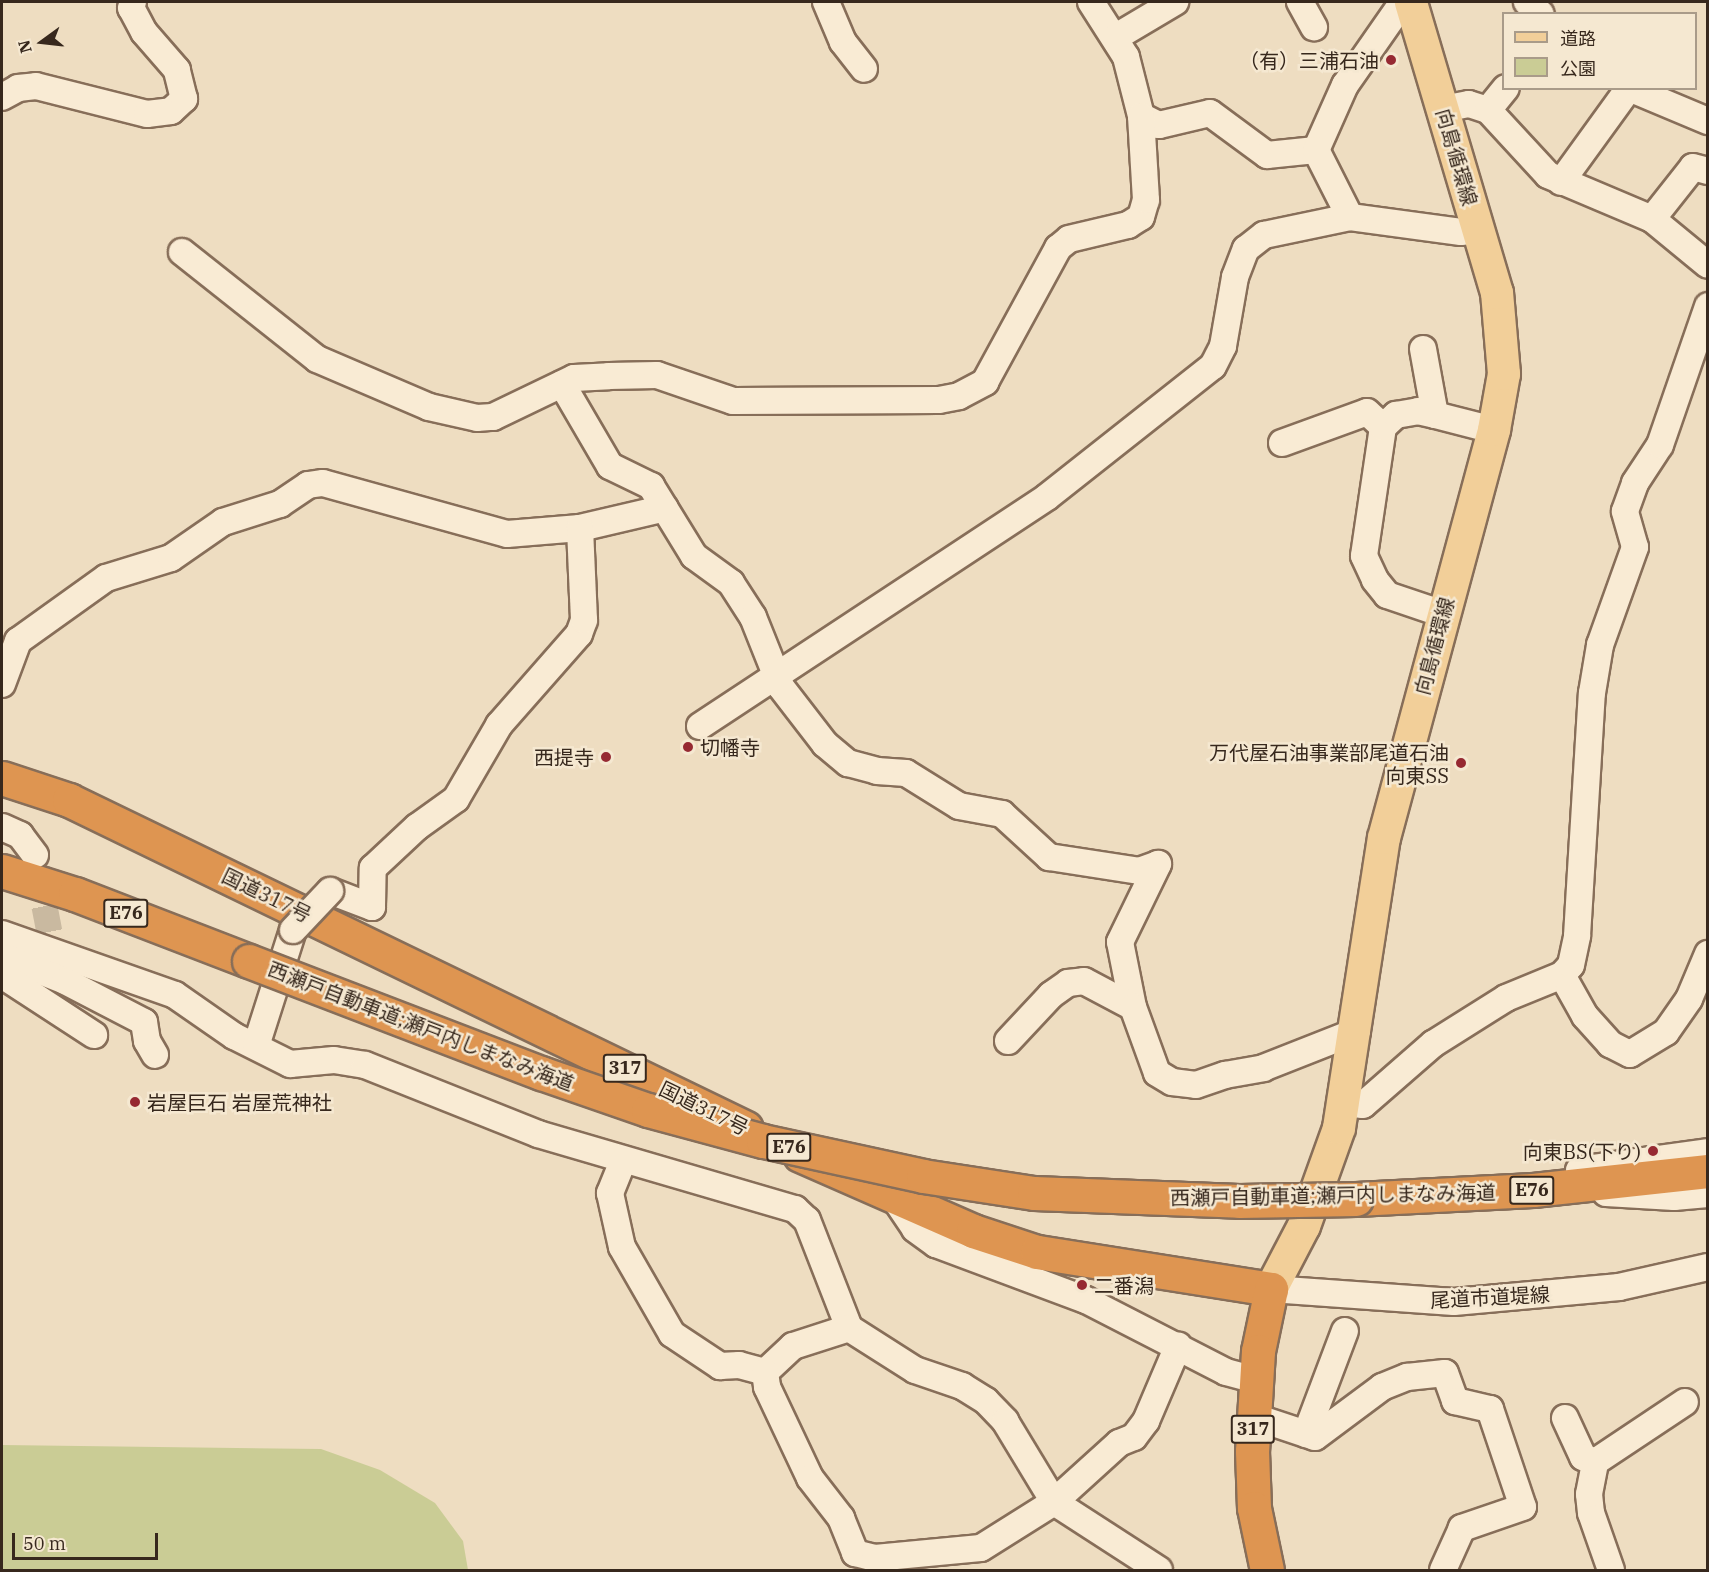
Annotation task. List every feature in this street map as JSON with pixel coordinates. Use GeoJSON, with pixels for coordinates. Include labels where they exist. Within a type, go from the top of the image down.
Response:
{"type":"FeatureCollection","features":[{"type":"Feature","properties":{"kind":"highway","name":"国道317号"},"geometry":{"type":"LineString","coordinates":[[2,778],[69,800],[895,1199],[1037,1252],[1271,1289]]}},
{"type":"Feature","properties":{"kind":"highway","name":"西瀬戸自動車道;瀬戸内しまなみ海道"},"geometry":{"type":"LineString","coordinates":[[2,870],[249,961],[541,1073],[648,1110],[763,1141],[911,1173],[1034,1193],[1239,1201],[1356,1199],[1533,1190],[1707,1171]]}},
{"type":"Feature","properties":{"kind":"highway","name":"317"},"geometry":{"type":"LineString","coordinates":[[1267,1570],[1254,1508],[1255,1416],[1256,1380],[1271,1289]]}},
{"type":"Feature","properties":{"kind":"main road","name":"向島循環線"},"geometry":{"type":"LineString","coordinates":[[1271,1289],[1304,1226],[1340,1128],[1357,1031],[1384,838],[1494,430],[1504,374],[1497,293],[1411,2]]}},
{"type":"Feature","properties":{"kind":"street"},"geometry":{"type":"LineString","coordinates":[[2,97],[18,88],[36,86],[147,114],[171,111],[184,99],[177,70],[144,32],[131,8],[133,2]]}},
{"type":"Feature","properties":{"kind":"street"},"geometry":{"type":"LineString","coordinates":[[826,2],[843,42],[864,69]]}},
{"type":"Feature","properties":{"kind":"street"},"geometry":{"type":"LineString","coordinates":[[182,252],[316,360],[429,407],[477,418],[494,417],[574,378],[657,375],[733,401],[939,400],[959,396],[985,382],[1058,248],[1069,238],[1128,225],[1141,217],[1146,200],[1142,116],[1126,57],[1116,37],[1091,2]]}},
{"type":"Feature","properties":{"kind":"street"},"geometry":{"type":"LineString","coordinates":[[1116,37],[1175,2]]}},
{"type":"Feature","properties":{"kind":"street"},"geometry":{"type":"LineString","coordinates":[[1300,2],[1314,27]]}},
{"type":"Feature","properties":{"kind":"street"},"geometry":{"type":"LineString","coordinates":[[1316,150],[1345,84],[1403,2]]}},
{"type":"Feature","properties":{"kind":"street"},"geometry":{"type":"LineString","coordinates":[[1527,2],[1539,12]]}},
{"type":"Feature","properties":{"kind":"street"},"geometry":{"type":"LineString","coordinates":[[1488,110],[1504,90]]}},
{"type":"Feature","properties":{"kind":"street"},"geometry":{"type":"LineString","coordinates":[[1560,182],[1628,90]]}},
{"type":"Feature","properties":{"kind":"street"},"geometry":{"type":"LineString","coordinates":[[1634,90],[1707,121]]}},
{"type":"Feature","properties":{"kind":"street"},"geometry":{"type":"LineString","coordinates":[[1443,109],[1469,104],[1488,110],[1548,175],[1652,219],[1707,265]]}},
{"type":"Feature","properties":{"kind":"street"},"geometry":{"type":"LineString","coordinates":[[1142,116],[1158,125],[1210,113],[1267,155],[1316,150]]}},
{"type":"Feature","properties":{"kind":"street"},"geometry":{"type":"LineString","coordinates":[[1316,150],[1350,217]]}},
{"type":"Feature","properties":{"kind":"street"},"geometry":{"type":"LineString","coordinates":[[1652,219],[1693,167],[1707,171]]}},
{"type":"Feature","properties":{"kind":"street"},"geometry":{"type":"LineString","coordinates":[[700,726],[1047,497],[1213,366],[1222,346],[1235,277],[1246,249],[1264,235],[1350,217],[1461,232],[1478,230]]}},
{"type":"Feature","properties":{"kind":"street"},"geometry":{"type":"LineString","coordinates":[[1344,1103],[1363,1105],[1433,1044],[1506,998],[1562,975],[1571,965],[1577,936],[1592,693],[1598,654],[1635,547],[1625,511],[1635,483],[1660,445],[1707,306]]}},
{"type":"Feature","properties":{"kind":"street"},"geometry":{"type":"LineString","coordinates":[[1423,350],[1435,415]]}},
{"type":"Feature","properties":{"kind":"street"},"geometry":{"type":"LineString","coordinates":[[562,384],[610,466],[651,486],[694,556],[731,583],[753,617],[781,687],[825,744],[848,763],[877,771],[906,773],[959,806],[1002,814],[1049,857],[1139,871],[1158,864],[1120,942],[1133,1007],[1157,1073],[1172,1082],[1196,1085],[1225,1075],[1263,1068],[1357,1031]]}},
{"type":"Feature","properties":{"kind":"street"},"geometry":{"type":"LineString","coordinates":[[1443,614],[1387,595],[1375,580],[1364,556],[1383,427],[1396,415],[1418,411],[1494,430]]}},
{"type":"Feature","properties":{"kind":"street"},"geometry":{"type":"LineString","coordinates":[[1282,443],[1367,412],[1383,427]]}},
{"type":"Feature","properties":{"kind":"street"},"geometry":{"type":"LineString","coordinates":[[2,684],[18,641],[106,578],[171,558],[223,522],[280,504],[308,485],[323,483],[507,534],[580,528],[664,508]]}},
{"type":"Feature","properties":{"kind":"street"},"geometry":{"type":"LineString","coordinates":[[256,1046],[293,930],[330,891],[372,907],[373,868],[417,827],[456,799],[499,726],[579,634],[584,620],[580,528]]}},
{"type":"Feature","properties":{"kind":"street"},"geometry":{"type":"LineString","coordinates":[[2,827],[20,835],[35,855]]}},
{"type":"Feature","properties":{"kind":"street"},"geometry":{"type":"LineString","coordinates":[[2,934],[175,995],[234,1036],[290,1064],[334,1060],[365,1065],[538,1134],[623,1161],[795,1209],[807,1220],[849,1328],[915,1370],[962,1386],[986,1401],[1005,1421],[1054,1502],[1159,1570]]}},
{"type":"Feature","properties":{"kind":"street"},"geometry":{"type":"LineString","coordinates":[[1562,975],[1598,1030],[1610,1044],[1630,1054],[1666,1032],[1689,999],[1707,954]]}},
{"type":"Feature","properties":{"kind":"street"},"geometry":{"type":"LineString","coordinates":[[2,956],[65,981],[144,1022],[147,1041],[155,1055]]}},
{"type":"Feature","properties":{"kind":"street"},"geometry":{"type":"LineString","coordinates":[[2,975],[94,1035]]}},
{"type":"Feature","properties":{"kind":"street"},"geometry":{"type":"LineString","coordinates":[[1008,1041],[1051,995],[1068,983],[1084,981],[1133,1007]]}},
{"type":"Feature","properties":{"kind":"street"},"geometry":{"type":"LineString","coordinates":[[1356,1199],[1707,1152]]}},
{"type":"Feature","properties":{"kind":"street"},"geometry":{"type":"LineString","coordinates":[[623,1161],[610,1193],[622,1246],[672,1334],[720,1366],[739,1365],[765,1372]]}},
{"type":"Feature","properties":{"kind":"street"},"geometry":{"type":"LineString","coordinates":[[1533,1190],[1674,1197],[1707,1194]]}},
{"type":"Feature","properties":{"kind":"street"},"geometry":{"type":"LineString","coordinates":[[895,1199],[915,1229],[936,1244],[1086,1300],[1226,1372],[1256,1380]]}},
{"type":"Feature","properties":{"kind":"street","name":"尾道市道堤線"},"geometry":{"type":"LineString","coordinates":[[1271,1289],[1454,1302],[1619,1287],[1707,1267]]}},
{"type":"Feature","properties":{"kind":"street"},"geometry":{"type":"LineString","coordinates":[[765,1372],[793,1346],[849,1328]]}},
{"type":"Feature","properties":{"kind":"street"},"geometry":{"type":"LineString","coordinates":[[1306,1434],[1345,1331]]}},
{"type":"Feature","properties":{"kind":"street"},"geometry":{"type":"LineString","coordinates":[[765,1372],[767,1386],[810,1478],[841,1518],[855,1553],[876,1558],[914,1557],[981,1548],[1054,1502],[1119,1443],[1134,1437],[1146,1421],[1178,1346]]}},
{"type":"Feature","properties":{"kind":"street"},"geometry":{"type":"LineString","coordinates":[[1255,1416],[1316,1437],[1382,1387],[1407,1377],[1445,1373],[1455,1401],[1490,1409],[1523,1507],[1462,1528],[1443,1570]]}},
{"type":"Feature","properties":{"kind":"street"},"geometry":{"type":"LineString","coordinates":[[1611,1570],[1591,1514],[1589,1494],[1595,1462],[1685,1402]]}},
{"type":"Feature","properties":{"kind":"street"},"geometry":{"type":"LineString","coordinates":[[1565,1418],[1583,1457],[1595,1462]]}},
{"type":"Feature","properties":{"kind":"green space"},"geometry":{"type":"Polygon","coordinates":[[[2,1445],[321,1449],[380,1470],[435,1503],[463,1541],[468,1570],[2,1570],[2,1445]]]}},
{"type":"Feature","properties":{"kind":"tunnel"},"geometry":{"type":"LineString","coordinates":[[37,868],[53,950]]}},
{"type":"Feature","properties":{"kind":"place","name":"（有）三浦石油"},"geometry":{"type":"Point","coordinates":[1391,60]}},
{"type":"Feature","properties":{"kind":"place","name":"切幡寺"},"geometry":{"type":"Point","coordinates":[688,747]}},
{"type":"Feature","properties":{"kind":"place","name":"西提寺"},"geometry":{"type":"Point","coordinates":[606,757]}},
{"type":"Feature","properties":{"kind":"place","name":"万代屋石油事業部尾道石油 向東SS"},"geometry":{"type":"Point","coordinates":[1461,763]}},
{"type":"Feature","properties":{"kind":"place","name":"岩屋巨石 岩屋荒神社"},"geometry":{"type":"Point","coordinates":[135,1102]}},
{"type":"Feature","properties":{"kind":"place","name":"向東BS(下り)"},"geometry":{"type":"Point","coordinates":[1653,1151]}},
{"type":"Feature","properties":{"kind":"place","name":"二番潟"},"geometry":{"type":"Point","coordinates":[1082,1285]}}]}
